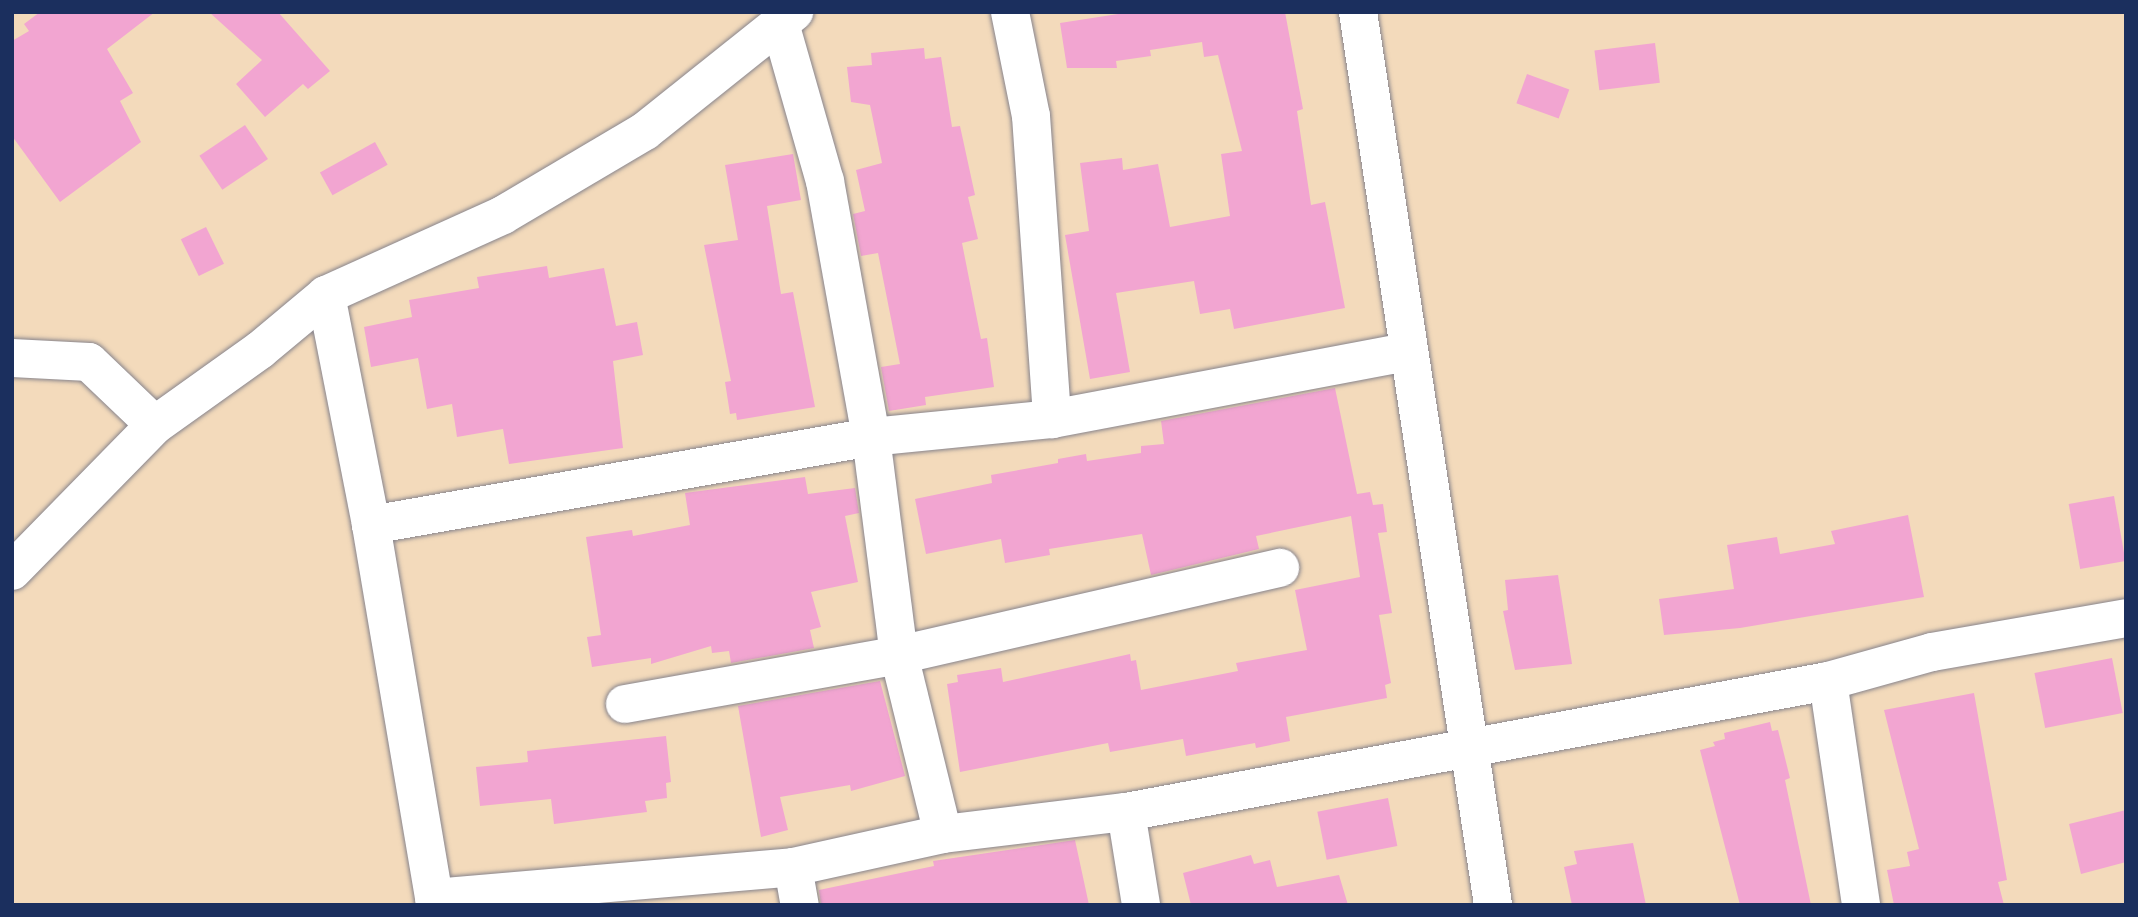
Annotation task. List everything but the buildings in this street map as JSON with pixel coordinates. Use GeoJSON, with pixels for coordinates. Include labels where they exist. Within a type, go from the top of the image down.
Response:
{"type":"FeatureCollection","features":[{"type":"Feature","properties":{"kind":"street"},"geometry":{"type":"LineString","coordinates":[[1010,12],[1031,116],[1052,419]]}},
{"type":"Feature","properties":{"kind":"street"},"geometry":{"type":"LineString","coordinates":[[1358,12],[1493,905]]}},
{"type":"Feature","properties":{"kind":"street"},"geometry":{"type":"LineString","coordinates":[[12,571],[155,425],[260,350],[326,295],[527,201],[645,131],[788,20],[825,181],[872,437],[899,655],[943,834]]}},
{"type":"Feature","properties":{"kind":"street"},"geometry":{"type":"LineString","coordinates":[[326,295],[371,525],[435,901],[793,867],[943,834],[1126,812],[1470,750],[1828,681],[1932,652],[2126,618]]}},
{"type":"Feature","properties":{"kind":"street"},"geometry":{"type":"LineString","coordinates":[[371,525],[872,437],[1052,419],[1408,352]]}},
{"type":"Feature","properties":{"kind":"street"},"geometry":{"type":"LineString","coordinates":[[12,358],[89,362],[155,425]]}},
{"type":"Feature","properties":{"kind":"street"},"geometry":{"type":"LineString","coordinates":[[625,704],[899,655],[1280,568]]}},
{"type":"Feature","properties":{"kind":"street"},"geometry":{"type":"LineString","coordinates":[[1828,681],[1861,905]]}},
{"type":"Feature","properties":{"kind":"street"},"geometry":{"type":"LineString","coordinates":[[1126,812],[1141,905]]}},
{"type":"Feature","properties":{"kind":"street"},"geometry":{"type":"LineString","coordinates":[[793,867],[800,905]]}}]}
